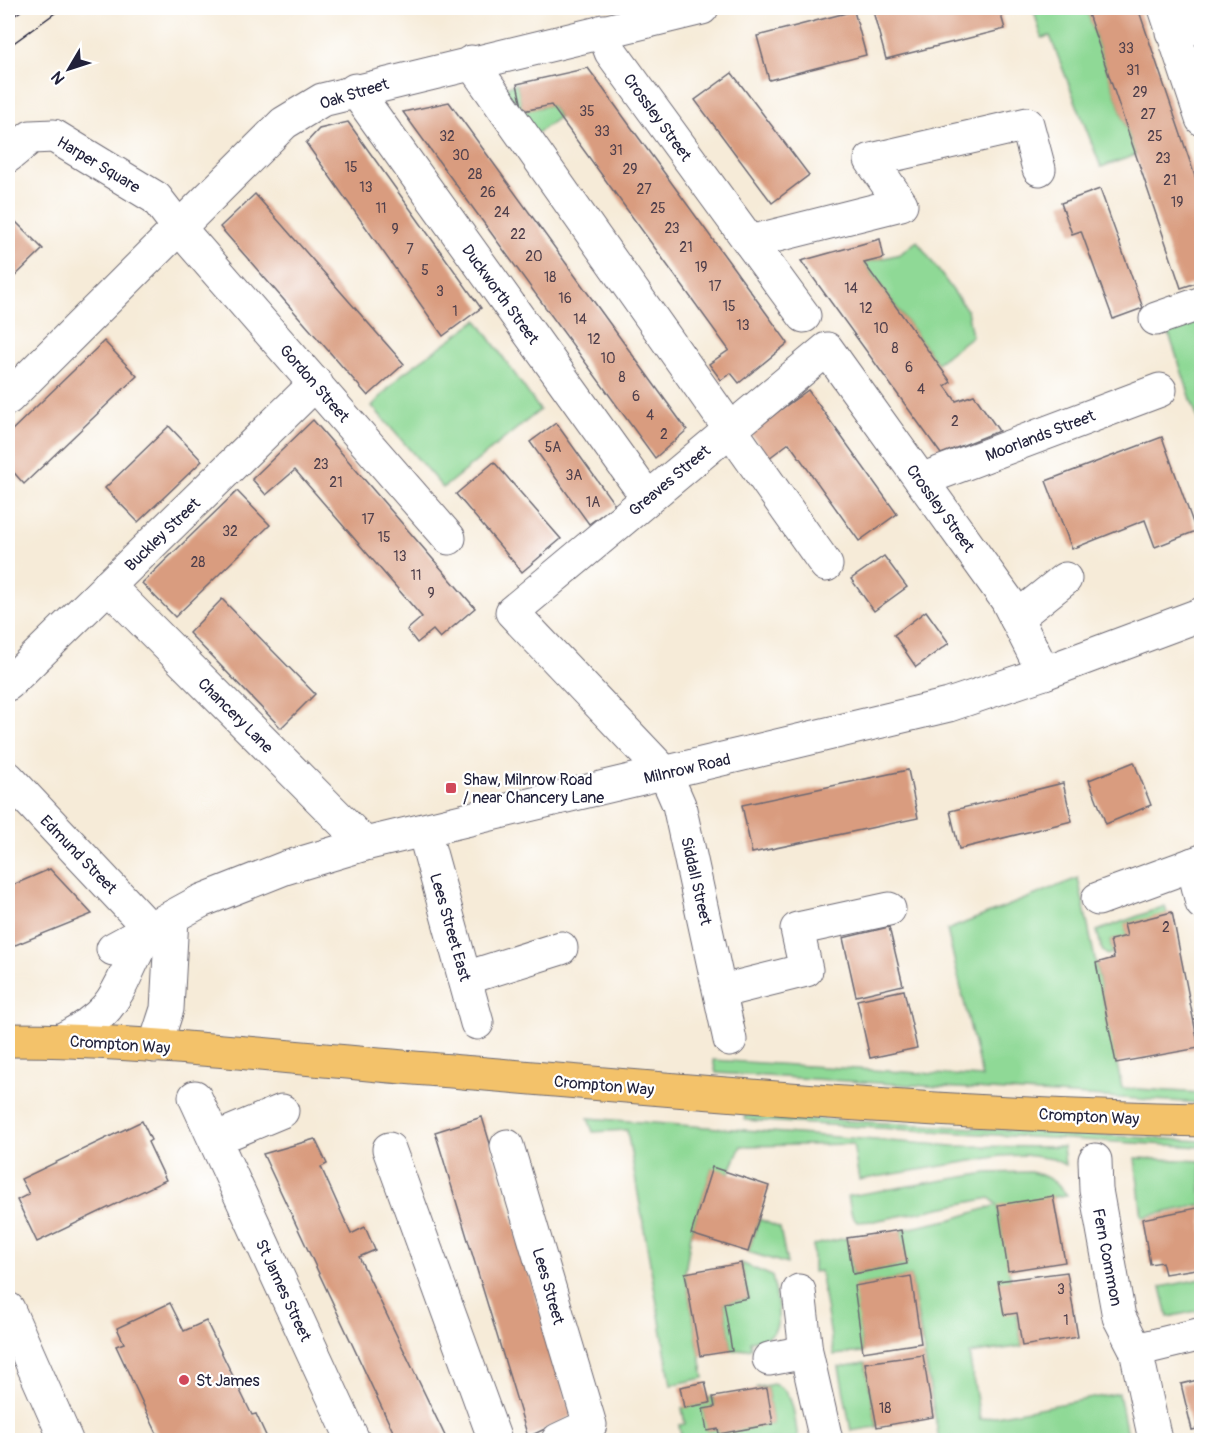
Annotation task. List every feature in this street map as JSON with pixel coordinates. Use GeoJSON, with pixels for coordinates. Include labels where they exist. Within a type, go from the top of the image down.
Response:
{"type":"FeatureCollection","features":[{"type":"Feature","properties":{"kind":"main road","name":"Crompton Way"},"geometry":{"type":"LineString","coordinates":[[8,1040],[61,1040],[155,1046],[704,1093],[1093,1118],[1202,1120]]}},
{"type":"Feature","properties":{"kind":"street","name":"Oak Street"},"geometry":{"type":"LineString","coordinates":[[8,398],[284,123],[322,100],[355,90],[603,31],[664,12],[702,8]]}},
{"type":"Feature","properties":{"kind":"street"},"geometry":{"type":"LineString","coordinates":[[1180,22],[1202,119]]}},
{"type":"Feature","properties":{"kind":"street","name":"Crossley Street"},"geometry":{"type":"LineString","coordinates":[[603,31],[611,52],[804,316]]}},
{"type":"Feature","properties":{"kind":"street"},"geometry":{"type":"LineString","coordinates":[[471,62],[728,431],[826,565]]}},
{"type":"Feature","properties":{"kind":"street","name":"Duckworth Street"},"geometry":{"type":"LineString","coordinates":[[355,90],[647,497]]}},
{"type":"Feature","properties":{"kind":"street"},"geometry":{"type":"LineString","coordinates":[[750,242],[901,204],[872,160],[1027,124],[1039,169]]}},
{"type":"Feature","properties":{"kind":"street","name":"Harper Square"},"geometry":{"type":"LineString","coordinates":[[8,156],[31,137],[54,136],[156,198],[180,229]]}},
{"type":"Feature","properties":{"kind":"street","name":"Gordon Street"},"geometry":{"type":"LineString","coordinates":[[180,229],[449,538]]}},
{"type":"Feature","properties":{"kind":"street"},"geometry":{"type":"LineString","coordinates":[[1156,319],[1202,303]]}},
{"type":"Feature","properties":{"kind":"street","name":"Crossley Street"},"geometry":{"type":"LineString","coordinates":[[827,349],[1007,600],[1044,673]]}},
{"type":"Feature","properties":{"kind":"street","name":"Greaves Street"},"geometry":{"type":"LineString","coordinates":[[665,773],[512,612],[827,349]]}},
{"type":"Feature","properties":{"kind":"street","name":"Buckley Street"},"geometry":{"type":"LineString","coordinates":[[8,684],[316,383]]}},
{"type":"Feature","properties":{"kind":"street","name":"Moorlands Street"},"geometry":{"type":"LineString","coordinates":[[921,480],[1160,390]]}},
{"type":"Feature","properties":{"kind":"street"},"geometry":{"type":"LineString","coordinates":[[1016,618],[1065,579]]}},
{"type":"Feature","properties":{"kind":"street","name":"Chancery Lane"},"geometry":{"type":"LineString","coordinates":[[108,586],[364,844]]}},
{"type":"Feature","properties":{"kind":"street","name":"Milnrow Road"},"geometry":{"type":"LineString","coordinates":[[113,949],[201,901],[364,844],[948,705],[1044,673],[1202,614]]}},
{"type":"Feature","properties":{"kind":"street","name":"Siddall Street"},"geometry":{"type":"LineString","coordinates":[[665,773],[679,805],[722,991],[730,1040]]}},
{"type":"Feature","properties":{"kind":"street","name":"Edmund Street"},"geometry":{"type":"LineString","coordinates":[[9,784],[161,924]]}},
{"type":"Feature","properties":{"kind":"street","name":"Lees Street East"},"geometry":{"type":"LineString","coordinates":[[424,831],[477,1023]]}},
{"type":"Feature","properties":{"kind":"street"},"geometry":{"type":"LineString","coordinates":[[1098,899],[1197,863],[1202,903]]}},
{"type":"Feature","properties":{"kind":"street"},"geometry":{"type":"LineString","coordinates":[[722,991],[806,970],[797,929],[889,909]]}},
{"type":"Feature","properties":{"kind":"street"},"geometry":{"type":"LineString","coordinates":[[61,1040],[87,1027],[104,1013],[119,993],[138,949],[161,924]]}},
{"type":"Feature","properties":{"kind":"street"},"geometry":{"type":"LineString","coordinates":[[155,1046],[167,1009],[161,924]]}},
{"type":"Feature","properties":{"kind":"street"},"geometry":{"type":"LineString","coordinates":[[466,978],[561,948]]}},
{"type":"Feature","properties":{"kind":"street","name":"St James Street"},"geometry":{"type":"LineString","coordinates":[[195,1097],[353,1440]]}},
{"type":"Feature","properties":{"kind":"street"},"geometry":{"type":"LineString","coordinates":[[215,1139],[282,1111]]}},
{"type":"Feature","properties":{"kind":"street","name":"Lees Street"},"geometry":{"type":"LineString","coordinates":[[507,1146],[590,1425],[558,1440]]}},
{"type":"Feature","properties":{"kind":"street"},"geometry":{"type":"LineString","coordinates":[[389,1149],[495,1440]]}},
{"type":"Feature","properties":{"kind":"street","name":"Fern Common"},"geometry":{"type":"LineString","coordinates":[[1095,1160],[1096,1190],[1119,1317],[1136,1350],[1155,1440]]}},
{"type":"Feature","properties":{"kind":"street"},"geometry":{"type":"LineString","coordinates":[[799,1291],[806,1352],[826,1440]]}},
{"type":"Feature","properties":{"kind":"street"},"geometry":{"type":"LineString","coordinates":[[8,1313],[66,1440]]}},
{"type":"Feature","properties":{"kind":"street"},"geometry":{"type":"LineString","coordinates":[[1136,1350],[1202,1335]]}},
{"type":"Feature","properties":{"kind":"street"},"geometry":{"type":"LineString","coordinates":[[769,1359],[806,1352]]}},
{"type":"Feature","properties":{"kind":"green space"},"geometry":{"type":"Polygon","coordinates":[[[1033,8],[1086,8],[1136,155],[1101,167],[1050,36],[1042,38],[1033,8]]]}},
{"type":"Feature","properties":{"kind":"green space"},"geometry":{"type":"Polygon","coordinates":[[[517,84],[523,111],[551,105],[559,117],[532,137],[497,89],[517,84]]]}},
{"type":"Feature","properties":{"kind":"green space"},"geometry":{"type":"Polygon","coordinates":[[[917,241],[967,310],[972,336],[937,363],[864,263],[900,254],[917,241]]]}},
{"type":"Feature","properties":{"kind":"green space"},"geometry":{"type":"Polygon","coordinates":[[[477,320],[540,410],[443,488],[372,406],[401,375],[477,320]]]}},
{"type":"Feature","properties":{"kind":"green space"},"geometry":{"type":"Polygon","coordinates":[[[1201,320],[1201,429],[1168,331],[1201,320]]]}},
{"type":"Feature","properties":{"kind":"green space"},"geometry":{"type":"Polygon","coordinates":[[[1078,878],[1122,1088],[1201,1093],[1201,1103],[716,1073],[713,1060],[982,1077],[947,930],[1078,878]]]}},
{"type":"Feature","properties":{"kind":"green space"},"geometry":{"type":"Polygon","coordinates":[[[1165,906],[1167,914],[1125,924],[1127,936],[1110,940],[1113,953],[1107,955],[1102,950],[1097,931],[1165,906]]]}},
{"type":"Feature","properties":{"kind":"green space"},"geometry":{"type":"Polygon","coordinates":[[[745,1115],[1201,1141],[1201,1147],[745,1120],[745,1115]]]}},
{"type":"Feature","properties":{"kind":"green space"},"geometry":{"type":"Polygon","coordinates":[[[588,1118],[953,1146],[1063,1147],[1065,1165],[1053,1159],[1025,1155],[1001,1156],[859,1180],[853,1144],[741,1146],[729,1173],[712,1168],[691,1234],[685,1273],[704,1378],[671,1385],[627,1130],[593,1132],[588,1118]]]}},
{"type":"Feature","properties":{"kind":"green space"},"geometry":{"type":"Polygon","coordinates":[[[1135,1158],[1201,1161],[1201,1205],[1142,1217],[1135,1158]]]}},
{"type":"Feature","properties":{"kind":"green space"},"geometry":{"type":"Polygon","coordinates":[[[1030,1172],[1051,1180],[1067,1195],[998,1206],[1022,1346],[969,1354],[980,1419],[1119,1393],[1128,1440],[951,1440],[951,1438],[939,1440],[911,1276],[855,1286],[863,1352],[834,1355],[820,1271],[813,1272],[813,1245],[847,1238],[853,1274],[906,1264],[901,1230],[953,1219],[997,1205],[990,1198],[874,1221],[857,1222],[852,1216],[848,1196],[987,1173],[1030,1172]]]}},
{"type":"Feature","properties":{"kind":"green space"},"geometry":{"type":"Polygon","coordinates":[[[759,1219],[780,1228],[787,1264],[748,1252],[759,1219]]]}},
{"type":"Feature","properties":{"kind":"green space"},"geometry":{"type":"Polygon","coordinates":[[[741,1263],[772,1276],[778,1317],[777,1325],[769,1336],[750,1341],[751,1348],[732,1351],[724,1303],[748,1298],[741,1263]]]}},
{"type":"Feature","properties":{"kind":"green space"},"geometry":{"type":"Polygon","coordinates":[[[1201,1279],[1201,1310],[1168,1317],[1161,1287],[1201,1279]]]}},
{"type":"Feature","properties":{"kind":"green space"},"geometry":{"type":"Polygon","coordinates":[[[865,1363],[877,1427],[851,1431],[839,1367],[865,1363]]]}},
{"type":"Feature","properties":{"kind":"green space"},"geometry":{"type":"Polygon","coordinates":[[[773,1384],[780,1387],[790,1398],[798,1438],[787,1440],[682,1440],[679,1425],[685,1424],[682,1408],[709,1403],[708,1398],[713,1397],[715,1407],[703,1409],[708,1431],[718,1429],[720,1433],[773,1424],[767,1388],[755,1388],[773,1384]]]}},
{"type":"Feature","properties":{"kind":"building"},"geometry":{"type":"Polygon","coordinates":[[[887,8],[999,8],[1005,29],[886,59],[873,11],[887,8]]]}},
{"type":"Feature","properties":{"kind":"building"},"geometry":{"type":"Polygon","coordinates":[[[1086,8],[1138,8],[1202,197],[1202,281],[1181,288],[1086,8]]]}},
{"type":"Feature","properties":{"kind":"building"},"geometry":{"type":"Polygon","coordinates":[[[854,11],[866,55],[769,80],[757,36],[854,11]]]}},
{"type":"Feature","properties":{"kind":"building"},"geometry":{"type":"Polygon","coordinates":[[[588,68],[788,343],[739,383],[731,373],[721,380],[709,364],[729,350],[551,105],[523,111],[517,84],[588,68]]]}},
{"type":"Feature","properties":{"kind":"building"},"geometry":{"type":"Polygon","coordinates":[[[732,73],[809,175],[772,203],[695,100],[732,73]]]}},
{"type":"Feature","properties":{"kind":"building"},"geometry":{"type":"Polygon","coordinates":[[[449,102],[687,430],[655,458],[403,112],[449,102]]]}},
{"type":"Feature","properties":{"kind":"building"},"geometry":{"type":"Polygon","coordinates":[[[348,122],[481,308],[443,336],[306,143],[319,129],[348,122]]]}},
{"type":"Feature","properties":{"kind":"building"},"geometry":{"type":"Polygon","coordinates":[[[1100,189],[1143,308],[1113,319],[1081,231],[1072,234],[1061,203],[1100,189]]]}},
{"type":"Feature","properties":{"kind":"building"},"geometry":{"type":"Polygon","coordinates":[[[255,194],[404,364],[368,396],[220,227],[255,194]]]}},
{"type":"Feature","properties":{"kind":"building"},"geometry":{"type":"Polygon","coordinates":[[[11,217],[43,249],[8,283],[8,220],[11,217]]]}},
{"type":"Feature","properties":{"kind":"building"},"geometry":{"type":"Polygon","coordinates":[[[880,239],[884,258],[864,263],[951,382],[945,386],[956,401],[974,395],[999,431],[941,454],[801,261],[880,239]]]}},
{"type":"Feature","properties":{"kind":"building"},"geometry":{"type":"Polygon","coordinates":[[[104,341],[137,376],[24,484],[8,466],[8,434],[104,341]]]}},
{"type":"Feature","properties":{"kind":"building"},"geometry":{"type":"Polygon","coordinates":[[[808,390],[897,514],[859,541],[789,443],[769,458],[750,432],[808,390]]]}},
{"type":"Feature","properties":{"kind":"building"},"geometry":{"type":"Polygon","coordinates":[[[313,420],[475,608],[440,638],[433,630],[417,643],[407,630],[422,617],[295,470],[266,495],[252,479],[313,420]]]}},
{"type":"Feature","properties":{"kind":"building"},"geometry":{"type":"Polygon","coordinates":[[[556,423],[615,505],[589,524],[530,442],[556,423]]]}},
{"type":"Feature","properties":{"kind":"building"},"geometry":{"type":"Polygon","coordinates":[[[169,426],[202,461],[138,522],[105,488],[169,426]]]}},
{"type":"Feature","properties":{"kind":"building"},"geometry":{"type":"Polygon","coordinates":[[[1162,437],[1196,531],[1155,547],[1145,520],[1072,549],[1046,481],[1162,437]]]}},
{"type":"Feature","properties":{"kind":"building"},"geometry":{"type":"Polygon","coordinates":[[[494,462],[561,539],[522,572],[456,494],[494,462]]]}},
{"type":"Feature","properties":{"kind":"building"},"geometry":{"type":"Polygon","coordinates":[[[237,491],[270,525],[175,617],[142,583],[237,491]]]}},
{"type":"Feature","properties":{"kind":"building"},"geometry":{"type":"Polygon","coordinates":[[[884,556],[907,587],[874,611],[851,579],[884,556]]]}},
{"type":"Feature","properties":{"kind":"building"},"geometry":{"type":"Polygon","coordinates":[[[222,599],[315,694],[281,728],[189,633],[222,599]]]}},
{"type":"Feature","properties":{"kind":"building"},"geometry":{"type":"Polygon","coordinates":[[[926,611],[949,643],[916,667],[894,635],[926,611]]]}},
{"type":"Feature","properties":{"kind":"building"},"geometry":{"type":"Polygon","coordinates":[[[1134,762],[1151,805],[1106,824],[1089,780],[1134,762]]]}},
{"type":"Feature","properties":{"kind":"building"},"geometry":{"type":"Polygon","coordinates":[[[908,770],[918,818],[752,853],[742,805],[908,770]]]}},
{"type":"Feature","properties":{"kind":"building"},"geometry":{"type":"Polygon","coordinates":[[[1063,783],[1072,821],[959,849],[950,811],[1063,783]]]}},
{"type":"Feature","properties":{"kind":"building"},"geometry":{"type":"Polygon","coordinates":[[[50,869],[92,914],[8,948],[8,887],[50,869]]]}},
{"type":"Feature","properties":{"kind":"building"},"geometry":{"type":"Polygon","coordinates":[[[1172,912],[1199,1048],[1116,1063],[1096,963],[1114,958],[1110,940],[1127,936],[1124,924],[1172,912]]]}},
{"type":"Feature","properties":{"kind":"building"},"geometry":{"type":"Polygon","coordinates":[[[889,927],[903,985],[856,996],[843,938],[889,927]]]}},
{"type":"Feature","properties":{"kind":"building"},"geometry":{"type":"Polygon","coordinates":[[[904,990],[917,1048],[870,1058],[857,1000],[904,990]]]}},
{"type":"Feature","properties":{"kind":"building"},"geometry":{"type":"Polygon","coordinates":[[[482,1117],[572,1416],[528,1437],[435,1132],[482,1117]]]}},
{"type":"Feature","properties":{"kind":"building"},"geometry":{"type":"Polygon","coordinates":[[[142,1121],[151,1140],[148,1142],[166,1180],[37,1242],[17,1200],[29,1194],[21,1179],[142,1121]]]}},
{"type":"Feature","properties":{"kind":"building"},"geometry":{"type":"Polygon","coordinates":[[[315,1139],[327,1164],[321,1167],[351,1234],[365,1227],[375,1250],[359,1257],[447,1440],[397,1440],[263,1154],[315,1139]]]}},
{"type":"Feature","properties":{"kind":"building"},"geometry":{"type":"Polygon","coordinates":[[[712,1167],[769,1186],[748,1252],[691,1234],[712,1167]]]}},
{"type":"Feature","properties":{"kind":"building"},"geometry":{"type":"Polygon","coordinates":[[[1053,1196],[1065,1262],[1008,1271],[998,1205],[1053,1196]]]}},
{"type":"Feature","properties":{"kind":"building"},"geometry":{"type":"Polygon","coordinates":[[[1202,1207],[1202,1268],[1165,1274],[1162,1262],[1150,1264],[1142,1219],[1202,1207]]]}},
{"type":"Feature","properties":{"kind":"building"},"geometry":{"type":"Polygon","coordinates":[[[901,1230],[907,1264],[853,1274],[847,1238],[901,1230]]]}},
{"type":"Feature","properties":{"kind":"building"},"geometry":{"type":"Polygon","coordinates":[[[741,1263],[748,1298],[724,1303],[732,1351],[700,1356],[685,1273],[741,1263]]]}},
{"type":"Feature","properties":{"kind":"building"},"geometry":{"type":"Polygon","coordinates":[[[1067,1272],[1078,1337],[1022,1346],[1017,1313],[1004,1315],[998,1281],[1067,1272]]]}},
{"type":"Feature","properties":{"kind":"building"},"geometry":{"type":"Polygon","coordinates":[[[911,1276],[921,1343],[863,1352],[854,1286],[911,1276]]]}},
{"type":"Feature","properties":{"kind":"building","name":"St James"},"geometry":{"type":"Polygon","coordinates":[[[170,1303],[184,1331],[206,1321],[252,1415],[256,1414],[268,1440],[160,1440],[116,1346],[124,1343],[117,1328],[170,1303]]]}},
{"type":"Feature","properties":{"kind":"building"},"geometry":{"type":"Polygon","coordinates":[[[923,1355],[933,1417],[877,1427],[865,1363],[923,1355]]]}},
{"type":"Feature","properties":{"kind":"building"},"geometry":{"type":"Polygon","coordinates":[[[1202,1379],[1202,1428],[1192,1430],[1181,1384],[1202,1379]]]}},
{"type":"Feature","properties":{"kind":"building"},"geometry":{"type":"Polygon","coordinates":[[[705,1382],[710,1403],[684,1408],[680,1387],[705,1382]]]}},
{"type":"Feature","properties":{"kind":"building"},"geometry":{"type":"Polygon","coordinates":[[[767,1388],[773,1424],[719,1434],[718,1429],[707,1431],[703,1409],[715,1407],[713,1397],[767,1388]]]}},
{"type":"Feature","properties":{"kind":"tram line"},"geometry":{"type":"LineString","coordinates":[[8,20],[25,8]]}},
{"type":"Feature","properties":{"kind":"tram line"},"geometry":{"type":"LineString","coordinates":[[8,47],[62,8]]}},
{"type":"Feature","properties":{"kind":"place","name":"Shaw, Milnrow Road / near Chancery Lane"},"geometry":{"type":"Point","coordinates":[451,788]}},
{"type":"Feature","properties":{"kind":"place","name":"St James"},"geometry":{"type":"Point","coordinates":[184,1380]}}]}
